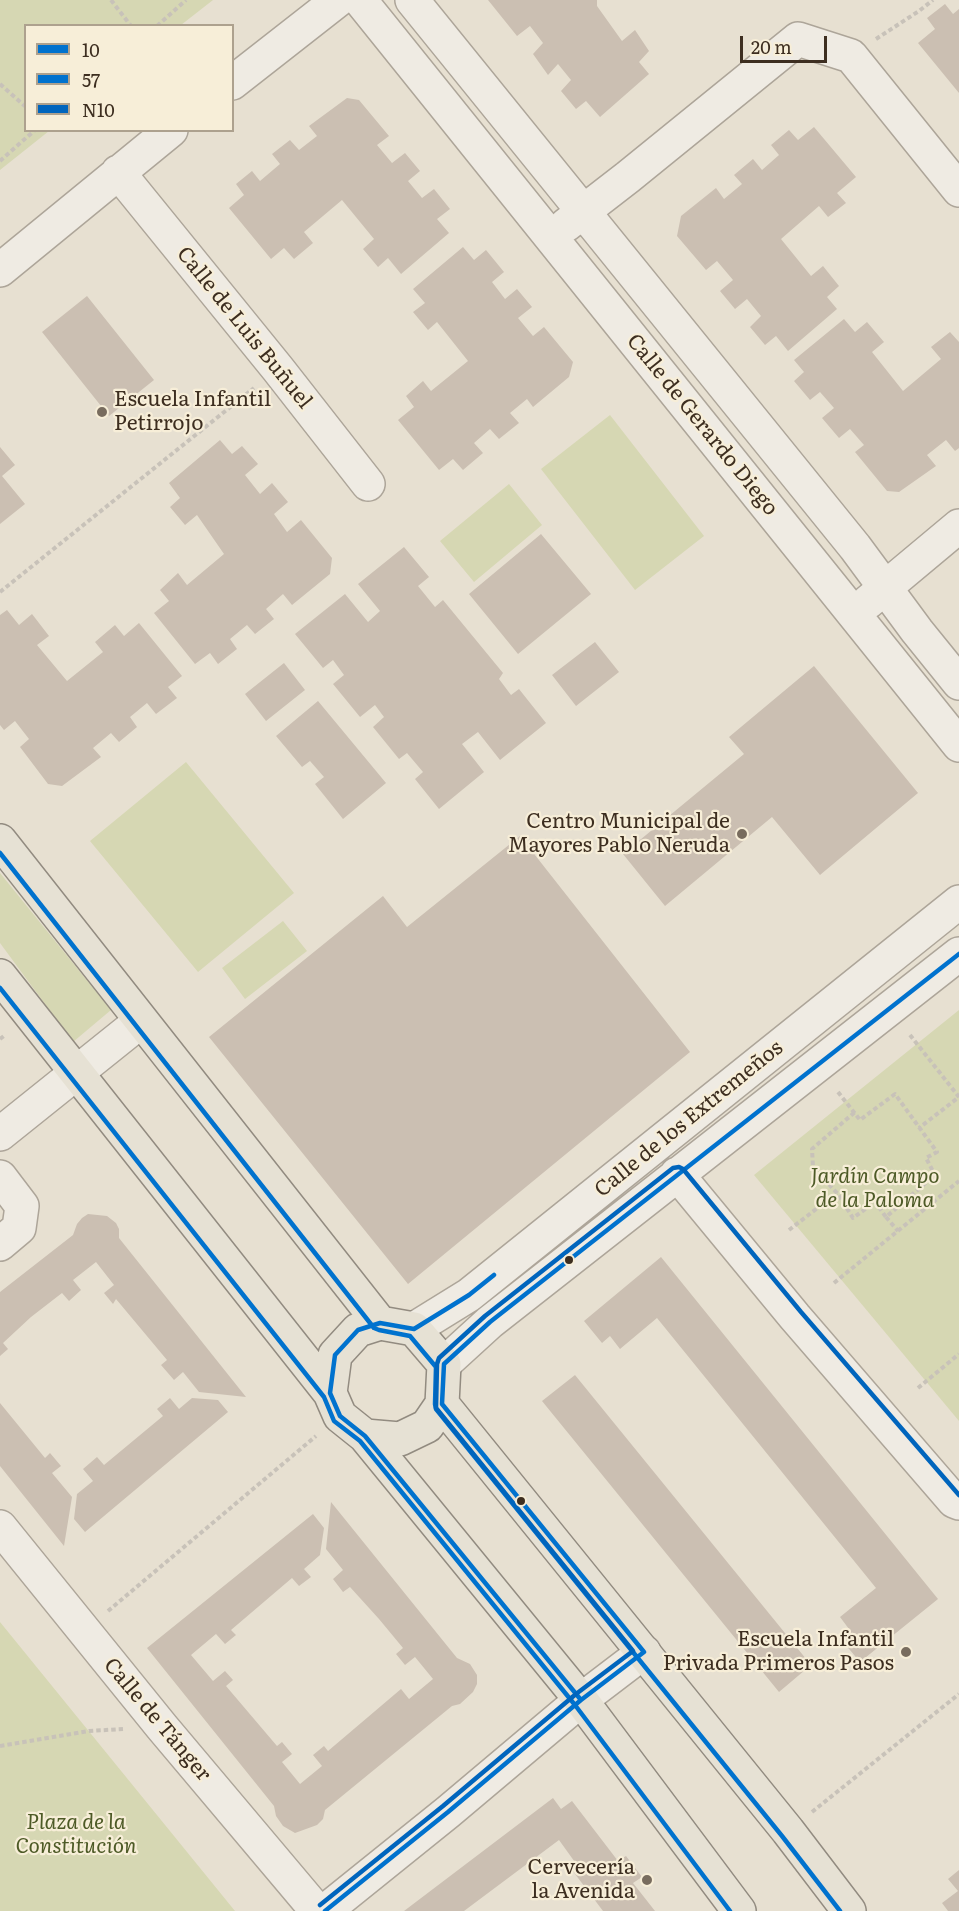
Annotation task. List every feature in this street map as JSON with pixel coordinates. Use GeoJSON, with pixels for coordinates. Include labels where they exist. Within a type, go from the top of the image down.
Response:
{"type":"FeatureCollection","features":[{"type":"Feature","properties":{"kind":"main road"},"geometry":{"type":"LineString","coordinates":[[0,842],[380,1323]]}},
{"type":"Feature","properties":{"kind":"main road"},"geometry":{"type":"LineString","coordinates":[[0,976],[127,1135],[335,1404],[365,1436],[581,1700],[739,1911]]}},
{"type":"Feature","properties":{"kind":"main road"},"geometry":{"type":"LineString","coordinates":[[335,1404],[335,1355],[358,1330],[380,1323],[414,1329],[444,1364],[442,1404],[426,1426],[400,1439],[365,1436]]}},
{"type":"Feature","properties":{"kind":"main road"},"geometry":{"type":"LineString","coordinates":[[442,1404],[788,1831],[849,1911]]}},
{"type":"Feature","properties":{"kind":"street"},"geometry":{"type":"LineString","coordinates":[[234,81],[338,0]]}},
{"type":"Feature","properties":{"kind":"street","name":"Calle de Gerardo Diego"},"geometry":{"type":"LineString","coordinates":[[360,0],[959,746]]}},
{"type":"Feature","properties":{"kind":"street","name":"Calle de Gerardo Diego"},"geometry":{"type":"LineString","coordinates":[[411,0],[847,538],[959,682]]}},
{"type":"Feature","properties":{"kind":"street"},"geometry":{"type":"LineString","coordinates":[[551,237],[798,39],[850,56],[959,190]]}},
{"type":"Feature","properties":{"kind":"street"},"geometry":{"type":"LineString","coordinates":[[0,270],[168,132]]}},
{"type":"Feature","properties":{"kind":"street","name":"Calle de Luis Buñuel"},"geometry":{"type":"LineString","coordinates":[[118,172],[368,484]]}},
{"type":"Feature","properties":{"kind":"street"},"geometry":{"type":"LineString","coordinates":[[854,614],[959,526]]}},
{"type":"Feature","properties":{"kind":"street","name":"Calle de los Extremeños"},"geometry":{"type":"LineString","coordinates":[[414,1329],[469,1295],[959,902]]}},
{"type":"Feature","properties":{"kind":"street","name":"Calle de los Extremeños"},"geometry":{"type":"LineString","coordinates":[[444,1364],[490,1322],[959,954]]}},
{"type":"Feature","properties":{"kind":"street"},"geometry":{"type":"LineString","coordinates":[[0,1134],[141,1021]]}},
{"type":"Feature","properties":{"kind":"street"},"geometry":{"type":"LineString","coordinates":[[677,1174],[805,1329],[954,1501],[959,1503]]}},
{"type":"Feature","properties":{"kind":"street"},"geometry":{"type":"LineString","coordinates":[[0,1177],[22,1206],[19,1228],[0,1244]]}},
{"type":"Feature","properties":{"kind":"street","name":"Calle de Tánger"},"geometry":{"type":"LineString","coordinates":[[0,1527],[162,1727],[317,1911]]}},
{"type":"Feature","properties":{"kind":"street"},"geometry":{"type":"LineString","coordinates":[[325,1911],[448,1812],[581,1700],[644,1652]]}},
{"type":"Feature","properties":{"kind":"path"},"geometry":{"type":"LineString","coordinates":[[111,0],[129,24]]}},
{"type":"Feature","properties":{"kind":"path"},"geometry":{"type":"LineString","coordinates":[[159,24],[186,0]]}},
{"type":"Feature","properties":{"kind":"path"},"geometry":{"type":"LineString","coordinates":[[850,56],[933,0]]}},
{"type":"Feature","properties":{"kind":"path"},"geometry":{"type":"LineString","coordinates":[[0,84],[24,105]]}},
{"type":"Feature","properties":{"kind":"path"},"geometry":{"type":"LineString","coordinates":[[0,161],[33,132]]}},
{"type":"Feature","properties":{"kind":"path"},"geometry":{"type":"LineString","coordinates":[[0,592],[278,369]]}},
{"type":"Feature","properties":{"kind":"path"},"geometry":{"type":"LineString","coordinates":[[0,1039],[5,1035]]}},
{"type":"Feature","properties":{"kind":"path"},"geometry":{"type":"LineString","coordinates":[[910,1035],[959,1097],[919,1128]]}},
{"type":"Feature","properties":{"kind":"path"},"geometry":{"type":"LineString","coordinates":[[838,1092],[860,1120],[895,1094],[937,1152],[926,1158],[935,1175],[886,1217]]}},
{"type":"Feature","properties":{"kind":"path"},"geometry":{"type":"LineString","coordinates":[[855,1112],[812,1149],[813,1167],[837,1193],[853,1218],[875,1202],[898,1231]]}},
{"type":"Feature","properties":{"kind":"path"},"geometry":{"type":"LineString","coordinates":[[834,1283],[959,1181]]}},
{"type":"Feature","properties":{"kind":"path"},"geometry":{"type":"LineString","coordinates":[[789,1230],[837,1193]]}},
{"type":"Feature","properties":{"kind":"path"},"geometry":{"type":"LineString","coordinates":[[918,1388],[959,1354]]}},
{"type":"Feature","properties":{"kind":"path"},"geometry":{"type":"LineString","coordinates":[[84,1631],[335,1404]]}},
{"type":"Feature","properties":{"kind":"path"},"geometry":{"type":"LineString","coordinates":[[788,1831],[959,1694]]}},
{"type":"Feature","properties":{"kind":"path"},"geometry":{"type":"LineString","coordinates":[[0,1746],[89,1731],[162,1727]]}},
{"type":"Feature","properties":{"kind":"green space"},"geometry":{"type":"Polygon","coordinates":[[[0,0],[213,0],[182,24],[24,24],[24,132],[48,132],[0,170],[0,0]]]}},
{"type":"Feature","properties":{"kind":"green space"},"geometry":{"type":"Polygon","coordinates":[[[610,415],[704,536],[635,590],[541,469],[610,415]]]}},
{"type":"Feature","properties":{"kind":"green space"},"geometry":{"type":"Polygon","coordinates":[[[509,484],[542,525],[474,582],[440,541],[509,484]]]}},
{"type":"Feature","properties":{"kind":"green space"},"geometry":{"type":"Polygon","coordinates":[[[186,762],[294,893],[198,972],[90,841],[186,762]]]}},
{"type":"Feature","properties":{"kind":"green space"},"geometry":{"type":"Polygon","coordinates":[[[0,873],[111,1010],[73,1042],[0,943],[0,873]]]}},
{"type":"Feature","properties":{"kind":"green space"},"geometry":{"type":"Polygon","coordinates":[[[283,921],[307,951],[245,999],[222,968],[283,921]]]}},
{"type":"Feature","properties":{"kind":"green space","name":"Jardín Campo de la Paloma"},"geometry":{"type":"Polygon","coordinates":[[[959,1010],[959,1421],[754,1175],[959,1010]]]}},
{"type":"Feature","properties":{"kind":"green space","name":"Plaza de la Constitución"},"geometry":{"type":"Polygon","coordinates":[[[0,1622],[235,1911],[0,1911],[0,1622]]]}},
{"type":"Feature","properties":{"kind":"building"},"geometry":{"type":"Polygon","coordinates":[[[488,0],[597,0],[597,6],[622,41],[635,30],[649,51],[639,62],[649,74],[600,117],[586,101],[576,109],[561,91],[571,80],[558,64],[548,75],[533,54],[543,43],[530,26],[517,36],[488,0]]]}},
{"type":"Feature","properties":{"kind":"building"},"geometry":{"type":"Polygon","coordinates":[[[945,4],[953,14],[959,9],[959,93],[918,43],[935,29],[927,18],[945,4]]]}},
{"type":"Feature","properties":{"kind":"building"},"geometry":{"type":"Polygon","coordinates":[[[347,98],[359,100],[389,136],[377,145],[392,163],[405,153],[420,171],[408,181],[422,198],[434,189],[450,209],[437,219],[449,233],[401,274],[388,258],[378,267],[363,249],[374,239],[342,200],[304,232],[313,243],[294,259],[284,248],[271,259],[229,208],[244,195],[236,184],[252,171],[260,181],[280,164],[272,154],[290,140],[299,150],[317,136],[309,126],[347,98]]]}},
{"type":"Feature","properties":{"kind":"building"},"geometry":{"type":"Polygon","coordinates":[[[814,127],[856,177],[837,193],[846,203],[828,217],[819,206],[781,239],[811,276],[823,266],[839,286],[827,297],[837,309],[788,351],[776,336],[765,345],[750,327],[761,316],[747,299],[735,309],[720,291],[733,280],[717,261],[706,270],[677,236],[681,216],[716,188],[724,199],[742,184],[734,175],[753,159],[762,170],[779,155],[771,145],[789,130],[798,140],[814,127]]]}},
{"type":"Feature","properties":{"kind":"building"},"geometry":{"type":"Polygon","coordinates":[[[463,247],[474,260],[486,250],[504,272],[492,282],[505,299],[517,289],[532,307],[518,318],[533,336],[544,327],[573,362],[569,377],[533,407],[527,399],[510,413],[519,423],[499,439],[490,429],[474,443],[483,453],[463,470],[453,459],[439,470],[398,420],[414,407],[406,396],[423,381],[431,391],[468,361],[437,322],[428,330],[413,312],[425,303],[413,289],[463,247]]]}},
{"type":"Feature","properties":{"kind":"building"},"geometry":{"type":"Polygon","coordinates":[[[87,296],[154,380],[109,416],[42,332],[87,296]]]}},
{"type":"Feature","properties":{"kind":"building"},"geometry":{"type":"Polygon","coordinates":[[[844,319],[855,332],[867,322],[884,342],[872,352],[903,391],[941,359],[931,347],[950,332],[959,342],[959,448],[955,451],[946,440],[927,455],[936,466],[899,492],[887,491],[855,452],[864,445],[850,429],[839,438],[822,418],[834,408],[820,392],[810,400],[794,381],[804,372],[794,360],[844,319]]]}},
{"type":"Feature","properties":{"kind":"building"},"geometry":{"type":"Polygon","coordinates":[[[220,440],[232,454],[242,446],[258,464],[245,475],[260,494],[272,483],[288,502],[274,514],[287,532],[301,520],[332,558],[330,574],[292,605],[283,594],[266,609],[274,619],[255,634],[247,625],[230,639],[237,649],[218,664],[210,653],[195,664],[154,613],[169,601],[160,590],[178,573],[187,585],[224,554],[197,515],[185,525],[170,507],[180,498],[169,483],[220,440]]]}},
{"type":"Feature","properties":{"kind":"building"},"geometry":{"type":"Polygon","coordinates":[[[0,447],[15,465],[2,476],[25,504],[0,524],[0,447]]]}},
{"type":"Feature","properties":{"kind":"building"},"geometry":{"type":"Polygon","coordinates":[[[541,534],[591,594],[518,654],[469,594],[541,534]]]}},
{"type":"Feature","properties":{"kind":"building"},"geometry":{"type":"Polygon","coordinates":[[[404,547],[429,577],[418,586],[435,607],[443,600],[503,673],[499,679],[511,695],[519,689],[546,723],[500,760],[478,732],[462,744],[484,772],[439,809],[415,779],[423,772],[407,753],[399,759],[373,727],[384,717],[375,705],[360,717],[333,684],[344,675],[333,660],[323,668],[295,634],[345,594],[368,622],[380,611],[358,584],[404,547]]]}},
{"type":"Feature","properties":{"kind":"building"},"geometry":{"type":"Polygon","coordinates":[[[7,610],[19,625],[32,614],[49,636],[37,645],[67,681],[103,652],[95,642],[115,625],[124,636],[139,623],[182,676],[168,687],[177,698],[156,714],[147,703],[130,717],[137,727],[119,742],[111,733],[93,748],[101,757],[62,786],[48,784],[20,747],[29,739],[15,721],[4,730],[0,725],[0,615],[7,610]]]}},
{"type":"Feature","properties":{"kind":"building"},"geometry":{"type":"Polygon","coordinates":[[[595,642],[619,672],[576,706],[552,675],[595,642]]]}},
{"type":"Feature","properties":{"kind":"building"},"geometry":{"type":"Polygon","coordinates":[[[284,663],[305,690],[266,721],[245,694],[284,663]]]}},
{"type":"Feature","properties":{"kind":"building"},"geometry":{"type":"Polygon","coordinates":[[[814,666],[918,793],[820,875],[772,817],[665,906],[623,854],[744,754],[729,737],[814,666]]]}},
{"type":"Feature","properties":{"kind":"building"},"geometry":{"type":"Polygon","coordinates":[[[318,701],[386,783],[343,819],[315,784],[324,777],[310,761],[302,767],[276,736],[318,701]]]}},
{"type":"Feature","properties":{"kind":"building"},"geometry":{"type":"Polygon","coordinates":[[[520,836],[690,1052],[408,1284],[209,1037],[383,896],[407,927],[520,836]]]}},
{"type":"Feature","properties":{"kind":"building"},"geometry":{"type":"Polygon","coordinates":[[[88,1214],[107,1216],[116,1223],[119,1238],[246,1397],[199,1392],[183,1372],[174,1380],[161,1365],[167,1360],[116,1299],[113,1304],[104,1293],[114,1285],[96,1262],[73,1280],[81,1290],[69,1301],[62,1293],[31,1317],[3,1343],[8,1349],[0,1356],[0,1292],[73,1235],[77,1224],[88,1214]]]}},
{"type":"Feature","properties":{"kind":"building"},"geometry":{"type":"Polygon","coordinates":[[[661,1257],[938,1599],[860,1662],[839,1637],[849,1629],[840,1617],[876,1588],[657,1318],[620,1349],[610,1336],[602,1343],[584,1321],[661,1257]]]}},
{"type":"Feature","properties":{"kind":"building"},"geometry":{"type":"Polygon","coordinates":[[[575,1375],[811,1665],[779,1692],[542,1401],[575,1375]]]}},
{"type":"Feature","properties":{"kind":"building"},"geometry":{"type":"Polygon","coordinates":[[[170,1398],[179,1409],[192,1398],[218,1400],[228,1412],[85,1532],[74,1519],[77,1494],[93,1481],[83,1469],[97,1457],[104,1465],[163,1416],[157,1409],[170,1398]]]}},
{"type":"Feature","properties":{"kind":"building"},"geometry":{"type":"Polygon","coordinates":[[[0,1403],[45,1458],[50,1453],[61,1466],[52,1473],[72,1497],[64,1546],[0,1466],[0,1403]]]}},
{"type":"Feature","properties":{"kind":"building"},"geometry":{"type":"Polygon","coordinates":[[[331,1502],[457,1658],[470,1664],[477,1675],[477,1684],[473,1692],[460,1704],[452,1706],[325,1810],[323,1819],[317,1825],[295,1833],[283,1826],[276,1816],[274,1806],[147,1648],[313,1514],[324,1528],[320,1555],[304,1569],[311,1577],[299,1586],[292,1578],[231,1630],[236,1635],[225,1644],[216,1634],[191,1655],[213,1681],[225,1671],[233,1680],[226,1686],[277,1746],[282,1742],[292,1754],[282,1762],[300,1784],[322,1766],[313,1755],[324,1746],[328,1751],[401,1689],[409,1699],[433,1679],[415,1657],[405,1665],[396,1654],[403,1648],[379,1619],[350,1587],[343,1592],[333,1579],[343,1570],[326,1549],[331,1502]]]}},
{"type":"Feature","properties":{"kind":"building"},"geometry":{"type":"Polygon","coordinates":[[[553,1798],[561,1809],[572,1801],[618,1861],[626,1856],[642,1877],[633,1883],[655,1911],[603,1911],[572,1870],[577,1865],[559,1840],[464,1911],[404,1911],[553,1798]]]}},
{"type":"Feature","properties":{"kind":"building"},"geometry":{"type":"Polygon","coordinates":[[[959,1870],[959,1911],[948,1911],[942,1903],[958,1891],[948,1879],[959,1870]]]}},
{"type":"Feature","properties":{"kind":"transit line","name":"57"},"geometry":{"type":"LineString","coordinates":[[0,853],[374,1328],[410,1336],[436,1367],[436,1409],[782,1836],[840,1911]]}},
{"type":"Feature","properties":{"kind":"transit line","name":"10"},"geometry":{"type":"LineString","coordinates":[[325,1911],[448,1812],[581,1700],[644,1652],[442,1404],[444,1364],[490,1322],[959,954]]}},
{"type":"Feature","properties":{"kind":"transit line","name":"57"},"geometry":{"type":"LineString","coordinates":[[0,988],[324,1397],[334,1421],[360,1441],[575,1705],[730,1911]]}},
{"type":"Feature","properties":{"kind":"transit line","name":"N10"},"geometry":{"type":"LineString","coordinates":[[320,1905],[443,1806],[576,1694],[633,1651],[436,1408],[437,1364],[439,1358],[485,1316],[673,1168],[683,1169],[801,1312],[959,1495]]}},
{"type":"Feature","properties":{"kind":"transit line","name":"10"},"geometry":{"type":"LineString","coordinates":[[494,1275],[469,1295],[414,1329],[380,1323],[358,1330],[335,1355],[330,1393],[340,1416],[365,1436],[581,1700]]}},
{"type":"Feature","properties":{"kind":"place","name":"Escuela Infantil Petirrojo"},"geometry":{"type":"Point","coordinates":[102,412]}},
{"type":"Feature","properties":{"kind":"place","name":"Centro Municipal de Mayores Pablo Neruda"},"geometry":{"type":"Point","coordinates":[742,834]}},
{"type":"Feature","properties":{"kind":"place","name":"Escuela Infantil Privada Primeros Pasos"},"geometry":{"type":"Point","coordinates":[906,1652]}},
{"type":"Feature","properties":{"kind":"place","name":"Cervecería la Avenida"},"geometry":{"type":"Point","coordinates":[647,1880]}}]}
